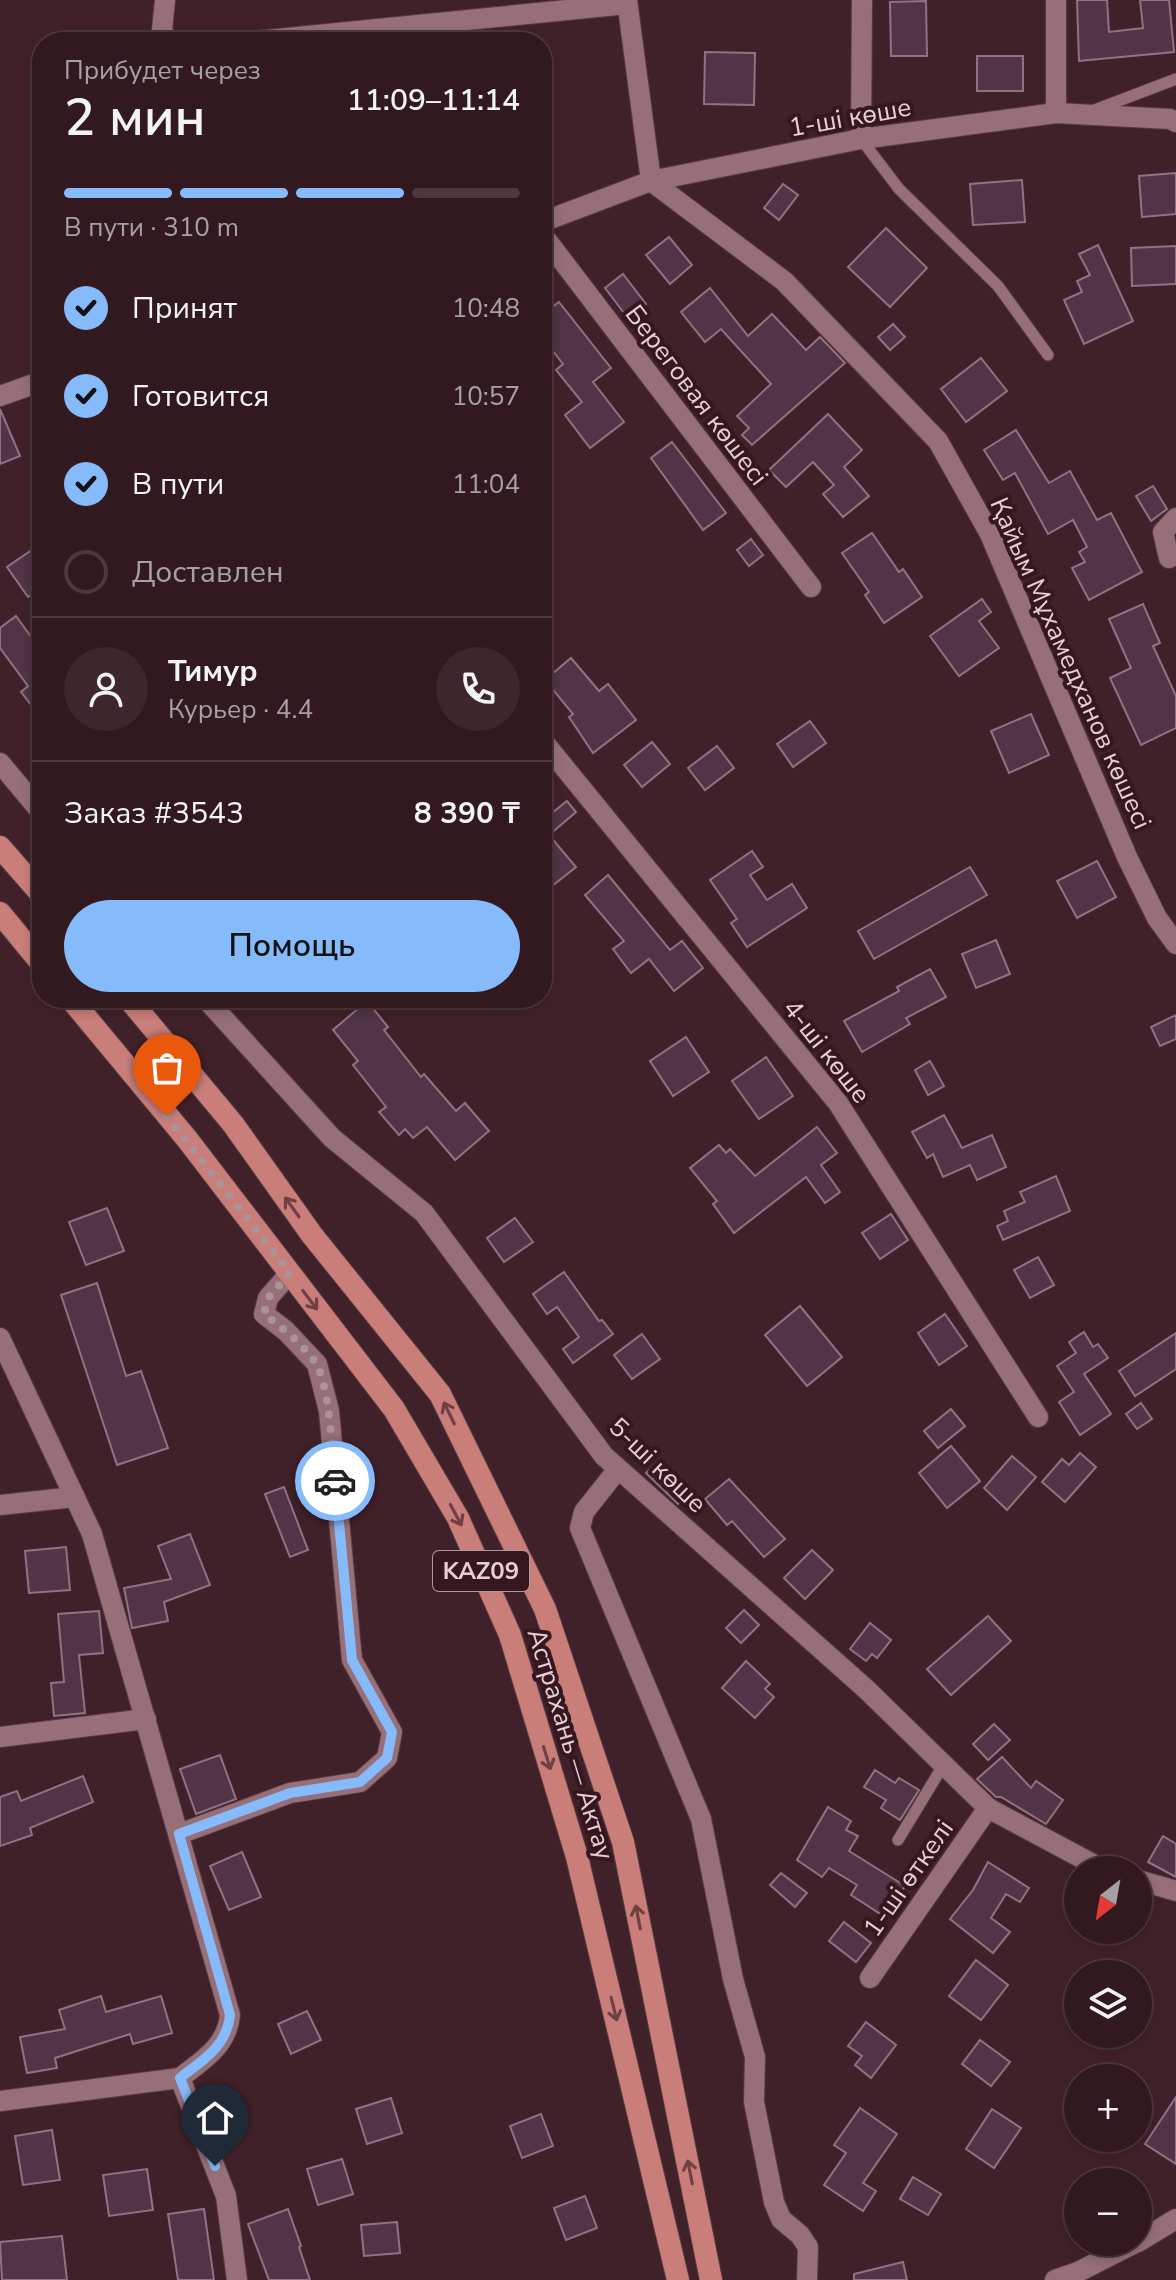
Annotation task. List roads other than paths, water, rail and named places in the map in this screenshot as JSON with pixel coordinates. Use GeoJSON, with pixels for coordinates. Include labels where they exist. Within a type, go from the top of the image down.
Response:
{"type":"FeatureCollection","features":[{"type":"Feature","properties":{"kind":"highway"},"geometry":{"type":"LineString","coordinates":[[0,847],[32,884]]}},
{"type":"Feature","properties":{"kind":"highway"},"geometry":{"type":"LineString","coordinates":[[0,913],[32,952]]}},
{"type":"Feature","properties":{"kind":"highway","name":"Астрахань — Актау"},"geometry":{"type":"LineString","coordinates":[[78,1008],[187,1139],[394,1409],[458,1518],[510,1635],[577,1857],[678,2280]]}},
{"type":"Feature","properties":{"kind":"highway","name":"Астрахань — Актау"},"geometry":{"type":"LineString","coordinates":[[136,1008],[233,1124],[312,1235],[440,1394],[545,1609],[623,1842],[711,2280]]}},
{"type":"Feature","properties":{"kind":"street"},"geometry":{"type":"LineString","coordinates":[[163,32],[165,0]]}},
{"type":"Feature","properties":{"kind":"street"},"geometry":{"type":"LineString","coordinates":[[861,139],[862,0]]}},
{"type":"Feature","properties":{"kind":"street"},"geometry":{"type":"LineString","coordinates":[[1056,0],[1056,113]]}},
{"type":"Feature","properties":{"kind":"street"},"geometry":{"type":"LineString","coordinates":[[342,32],[627,2],[651,181]]}},
{"type":"Feature","properties":{"kind":"street","name":"1-ші көше"},"geometry":{"type":"LineString","coordinates":[[552,218],[651,181],[861,139],[1056,113],[1170,119],[1176,122]]}},
{"type":"Feature","properties":{"kind":"street","name":"Қайым Мұхамедханов көшесi"},"geometry":{"type":"LineString","coordinates":[[651,181],[784,281],[938,441],[990,534],[1127,857],[1157,918],[1176,944]]}},
{"type":"Feature","properties":{"kind":"street","name":"Береговая көшесі"},"geometry":{"type":"LineString","coordinates":[[552,247],[811,587]]}},
{"type":"Feature","properties":{"kind":"street"},"geometry":{"type":"LineString","coordinates":[[0,396],[32,385]]}},
{"type":"Feature","properties":{"kind":"street"},"geometry":{"type":"LineString","coordinates":[[1169,558],[1163,532],[1176,518]]}},
{"type":"Feature","properties":{"kind":"street","name":"4-шi көше"},"geometry":{"type":"LineString","coordinates":[[552,752],[838,1103],[1038,1417]]}},
{"type":"Feature","properties":{"kind":"street"},"geometry":{"type":"LineString","coordinates":[[0,763],[32,801]]}},
{"type":"Feature","properties":{"kind":"street","name":"5-шi көше"},"geometry":{"type":"LineString","coordinates":[[214,1008],[332,1138],[424,1213],[604,1456],[866,1689],[988,1808],[1078,1856]]}},
{"type":"Feature","properties":{"kind":"street"},"geometry":{"type":"LineString","coordinates":[[179,1834],[290,1793],[360,1782],[387,1758],[392,1732],[352,1660],[329,1411],[317,1364],[286,1331],[264,1314],[268,1298],[290,1273]]}},
{"type":"Feature","properties":{"kind":"street"},"geometry":{"type":"LineString","coordinates":[[0,1338],[92,1534],[230,2015],[229,2029],[222,2042],[180,2078],[0,2101]]}},
{"type":"Feature","properties":{"kind":"street"},"geometry":{"type":"LineString","coordinates":[[618,1469],[584,1512],[580,1528],[701,1819],[733,1979],[755,2057],[754,2102],[774,2202],[781,2219],[800,2235],[808,2247],[807,2280]]}},
{"type":"Feature","properties":{"kind":"street"},"geometry":{"type":"LineString","coordinates":[[0,1505],[75,1497]]}},
{"type":"Feature","properties":{"kind":"street"},"geometry":{"type":"LineString","coordinates":[[0,1737],[146,1719]]}},
{"type":"Feature","properties":{"kind":"street","name":"1-ші өткелі"},"geometry":{"type":"LineString","coordinates":[[870,1978],[988,1808]]}},
{"type":"Feature","properties":{"kind":"street"},"geometry":{"type":"LineString","coordinates":[[1152,1884],[1176,1891]]}},
{"type":"Feature","properties":{"kind":"street"},"geometry":{"type":"LineString","coordinates":[[180,2078],[226,2196],[237,2280]]}},
{"type":"Feature","properties":{"kind":"street"},"geometry":{"type":"LineString","coordinates":[[1152,2234],[1176,2219]]}},
{"type":"Feature","properties":{"kind":"street"},"geometry":{"type":"LineString","coordinates":[[1055,2280],[1110,2256]]}},
{"type":"Feature","properties":{"kind":"lane"},"geometry":{"type":"LineString","coordinates":[[1084,114],[1176,79]]}},
{"type":"Feature","properties":{"kind":"lane"},"geometry":{"type":"LineString","coordinates":[[861,139],[899,189],[998,286],[1048,355]]}},
{"type":"Feature","properties":{"kind":"lane"},"geometry":{"type":"LineString","coordinates":[[898,1840],[944,1764]]}}]}
